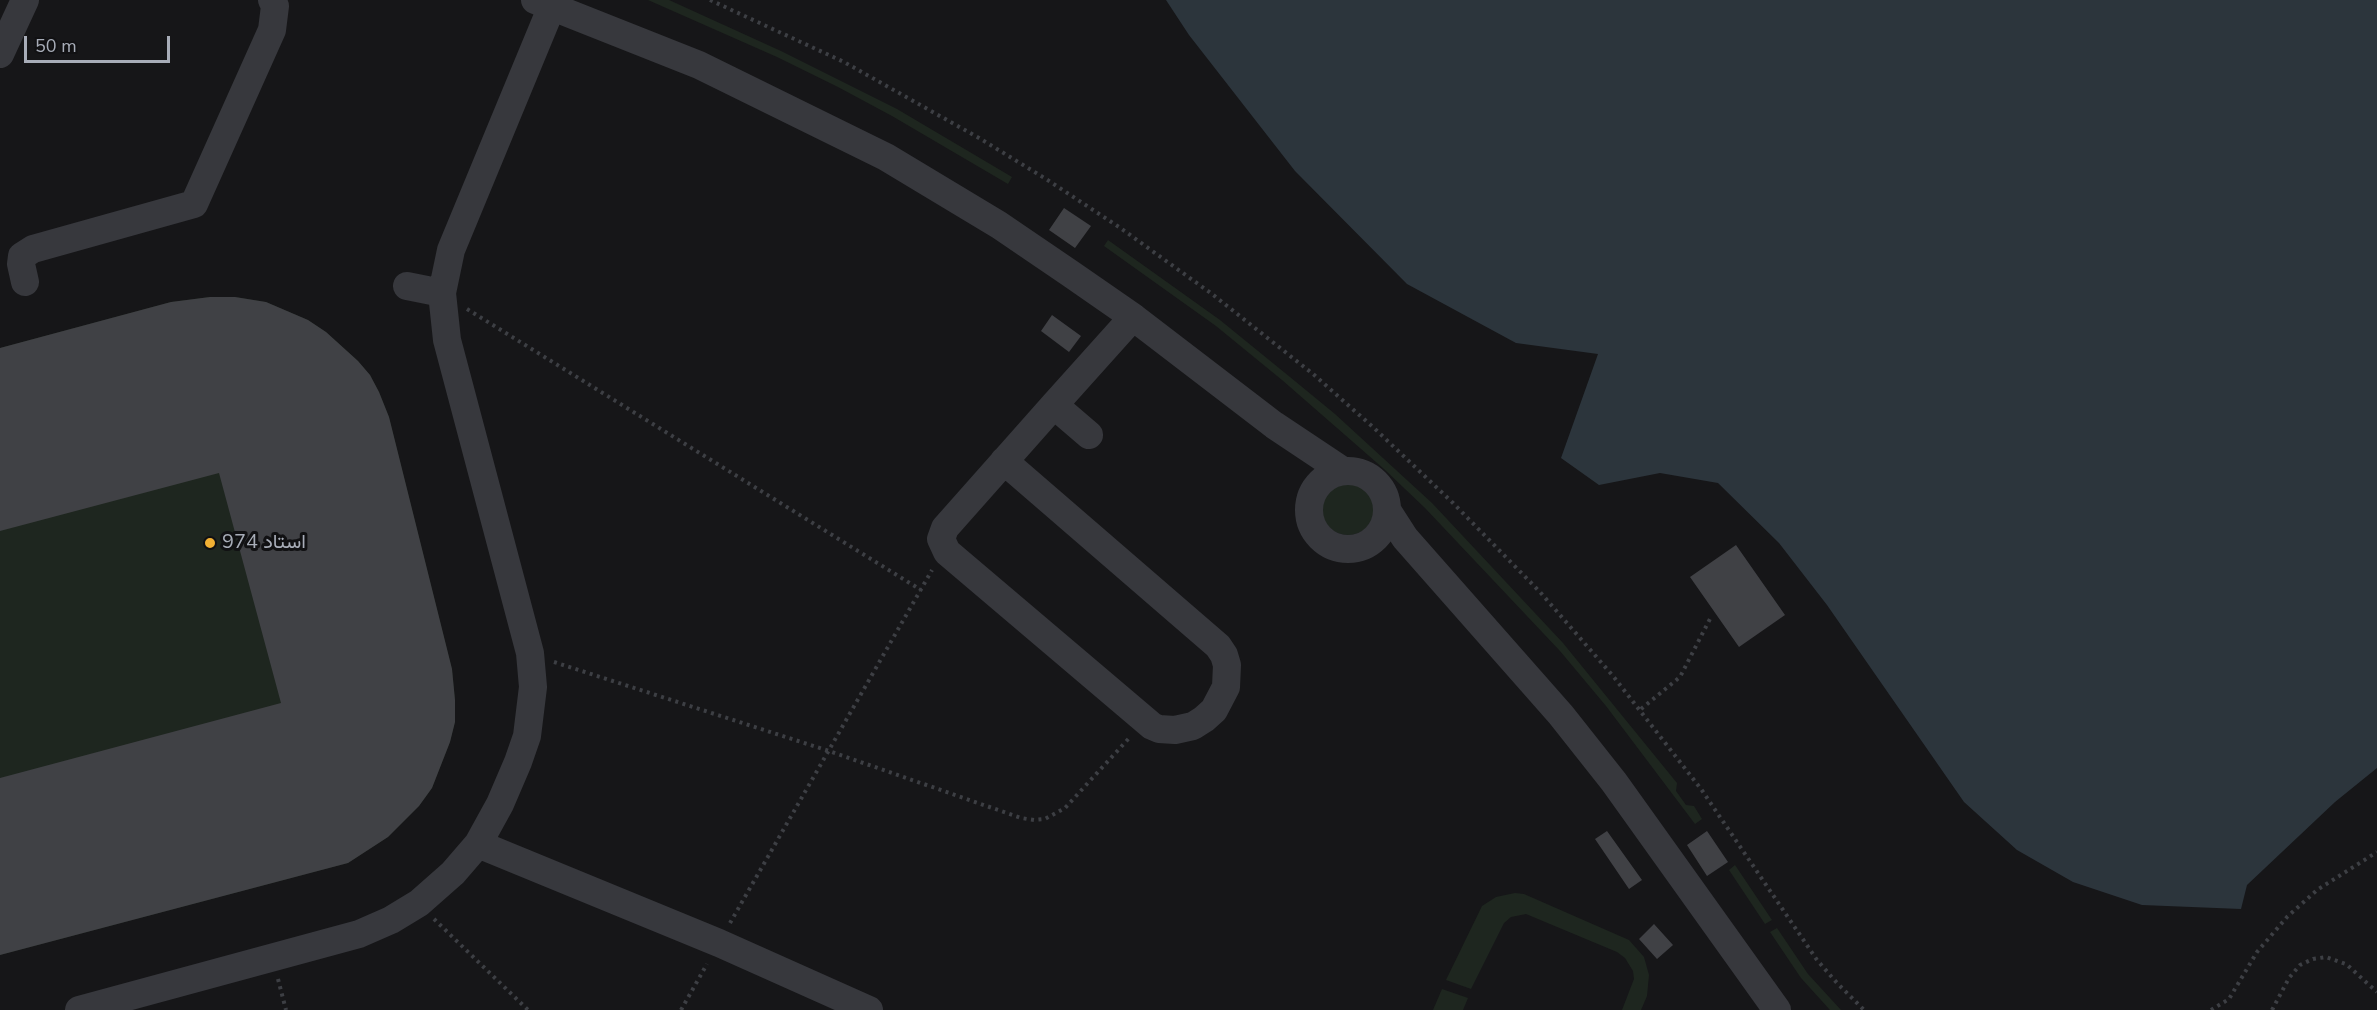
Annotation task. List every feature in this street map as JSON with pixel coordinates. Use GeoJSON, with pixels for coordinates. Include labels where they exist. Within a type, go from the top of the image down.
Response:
{"type":"FeatureCollection","features":[{"type":"Feature","properties":{"kind":"street"},"geometry":{"type":"LineString","coordinates":[[0,54],[25,0]]}},
{"type":"Feature","properties":{"kind":"street"},"geometry":{"type":"LineString","coordinates":[[25,282],[21,264],[22,256],[33,249],[194,204],[272,30],[274,6],[272,0]]}},
{"type":"Feature","properties":{"kind":"street"},"geometry":{"type":"LineString","coordinates":[[79,1010],[273,959],[359,934],[391,920],[419,903],[453,873],[478,843],[505,793],[527,736],[533,687],[530,653],[447,340],[441,293],[451,250],[544,3],[699,65],[886,157],[999,225],[1133,317],[1274,425],[1343,471]]}},
{"type":"Feature","properties":{"kind":"street"},"geometry":{"type":"LineString","coordinates":[[407,286],[441,293]]}},
{"type":"Feature","properties":{"kind":"street"},"geometry":{"type":"LineString","coordinates":[[1004,461],[1210,638],[1224,655],[1227,675],[1226,687],[1214,711],[1184,729],[1166,730],[1152,726],[947,552],[941,539],[945,528],[1004,461],[1133,317]]}},
{"type":"Feature","properties":{"kind":"street"},"geometry":{"type":"LineString","coordinates":[[1054,405],[1089,435]]}},
{"type":"Feature","properties":{"kind":"street"},"geometry":{"type":"LineString","coordinates":[[1274,425],[1291,449],[1303,472],[1309,516],[1320,538],[1331,546],[1343,550],[1378,549],[1404,558],[1441,580]]}},
{"type":"Feature","properties":{"kind":"street"},"geometry":{"type":"LineString","coordinates":[[1309,503],[1313,491],[1331,474],[1356,471],[1373,481],[1385,497],[1387,510],[1385,523],[1378,535],[1368,544],[1356,549]]}},
{"type":"Feature","properties":{"kind":"street"},"geometry":{"type":"LineString","coordinates":[[1387,510],[1404,538],[1561,715],[1614,782],[1777,1010]]}},
{"type":"Feature","properties":{"kind":"street"},"geometry":{"type":"LineString","coordinates":[[478,843],[719,943],[869,1010]]}},
{"type":"Feature","properties":{"kind":"path"},"geometry":{"type":"LineString","coordinates":[[441,293],[921,590]]}},
{"type":"Feature","properties":{"kind":"path"},"geometry":{"type":"LineString","coordinates":[[681,1010],[937,561],[947,552]]}},
{"type":"Feature","properties":{"kind":"path"},"geometry":{"type":"LineString","coordinates":[[1641,709],[1680,677],[1711,617]]}},
{"type":"Feature","properties":{"kind":"path"},"geometry":{"type":"LineString","coordinates":[[530,653],[829,751],[1022,818],[1045,819],[1065,808],[1145,719]]}},
{"type":"Feature","properties":{"kind":"path"},"geometry":{"type":"LineString","coordinates":[[2211,1010],[2229,999],[2257,952],[2287,917],[2317,890],[2377,852]]}},
{"type":"Feature","properties":{"kind":"path"},"geometry":{"type":"LineString","coordinates":[[419,903],[528,1010]]}},
{"type":"Feature","properties":{"kind":"path"},"geometry":{"type":"LineString","coordinates":[[2272,1010],[2289,978],[2300,965],[2313,959],[2326,957],[2346,964],[2377,992]]}},
{"type":"Feature","properties":{"kind":"path"},"geometry":{"type":"LineString","coordinates":[[273,959],[286,1010]]}},
{"type":"Feature","properties":{"kind":"shaded area"},"geometry":{"type":"Polygon","coordinates":[[[648,0],[669,0],[781,51],[897,109],[1012,177],[1008,184],[838,87],[777,57],[648,0]]]}},
{"type":"Feature","properties":{"kind":"shaded area"},"geometry":{"type":"Polygon","coordinates":[[[1166,0],[2377,0],[2377,768],[2335,802],[2247,885],[2241,909],[2142,905],[2073,882],[2017,850],[1964,802],[1827,605],[1779,543],[1718,483],[1660,473],[1599,485],[1561,458],[1598,354],[1516,343],[1407,284],[1295,171],[1189,35],[1166,0]]]}},
{"type":"Feature","properties":{"kind":"shaded area"},"geometry":{"type":"Polygon","coordinates":[[[1108,240],[1220,320],[1335,414],[1432,503],[1563,643],[1677,783],[1676,791],[1686,805],[1694,806],[1702,819],[1695,824],[1606,706],[1560,651],[1425,508],[1282,380],[1216,326],[1104,246],[1108,240]]]}},
{"type":"Feature","properties":{"kind":"shaded area","name":"استاد 974"},"geometry":{"type":"Polygon","coordinates":[[[210,297],[235,297],[266,302],[308,320],[326,332],[370,375],[389,417],[452,669],[455,722],[450,742],[432,788],[419,806],[388,837],[348,863],[0,955],[0,348],[171,302],[210,297]]]}},
{"type":"Feature","properties":{"kind":"shaded area"},"geometry":{"type":"Polygon","coordinates":[[[1348,483],[1362,487],[1370,495],[1374,509],[1370,523],[1362,531],[1348,535],[1334,531],[1326,523],[1322,509],[1326,495],[1334,487],[1348,483]]]}},
{"type":"Feature","properties":{"kind":"shaded area"},"geometry":{"type":"Polygon","coordinates":[[[1735,865],[1772,920],[1765,924],[1729,870],[1735,865]]]}},
{"type":"Feature","properties":{"kind":"shaded area"},"geometry":{"type":"Polygon","coordinates":[[[1515,893],[1524,894],[1629,940],[1644,957],[1649,975],[1647,996],[1641,1010],[1622,1010],[1634,979],[1633,971],[1625,958],[1617,952],[1526,914],[1511,917],[1504,923],[1471,989],[1446,980],[1482,906],[1496,897],[1515,893]]]}},
{"type":"Feature","properties":{"kind":"shaded area"},"geometry":{"type":"Polygon","coordinates":[[[1777,928],[1808,974],[1841,1010],[1830,1010],[1801,978],[1770,932],[1777,928]]]}},
{"type":"Feature","properties":{"kind":"shaded area"},"geometry":{"type":"Polygon","coordinates":[[[1442,989],[1468,998],[1463,1010],[1433,1010],[1442,989]]]}},
{"type":"Feature","properties":{"kind":"building"},"geometry":{"type":"Polygon","coordinates":[[[1064,208],[1091,226],[1075,248],[1049,230],[1064,208]]]}},
{"type":"Feature","properties":{"kind":"building","name":"استاد 974"},"geometry":{"type":"Polygon","coordinates":[[[210,297],[235,297],[266,302],[308,320],[326,332],[370,375],[389,417],[452,669],[455,722],[450,742],[432,788],[419,806],[388,837],[348,863],[0,955],[0,778],[281,703],[219,473],[0,531],[0,348],[171,302],[210,297]]]}},
{"type":"Feature","properties":{"kind":"building"},"geometry":{"type":"Polygon","coordinates":[[[1052,315],[1081,336],[1069,352],[1041,331],[1052,315]]]}},
{"type":"Feature","properties":{"kind":"building"},"geometry":{"type":"Polygon","coordinates":[[[1736,545],[1785,615],[1739,647],[1690,577],[1736,545]]]}},
{"type":"Feature","properties":{"kind":"building"},"geometry":{"type":"Polygon","coordinates":[[[1607,831],[1642,880],[1629,889],[1595,839],[1607,831]]]}},
{"type":"Feature","properties":{"kind":"building"},"geometry":{"type":"Polygon","coordinates":[[[1707,831],[1728,862],[1707,876],[1687,845],[1707,831]]]}},
{"type":"Feature","properties":{"kind":"building"},"geometry":{"type":"Polygon","coordinates":[[[1654,924],[1673,945],[1657,959],[1639,939],[1654,924]]]}},
{"type":"Feature","properties":{"kind":"place","name":"استاد 974"},"geometry":{"type":"Point","coordinates":[210,543]}}]}
